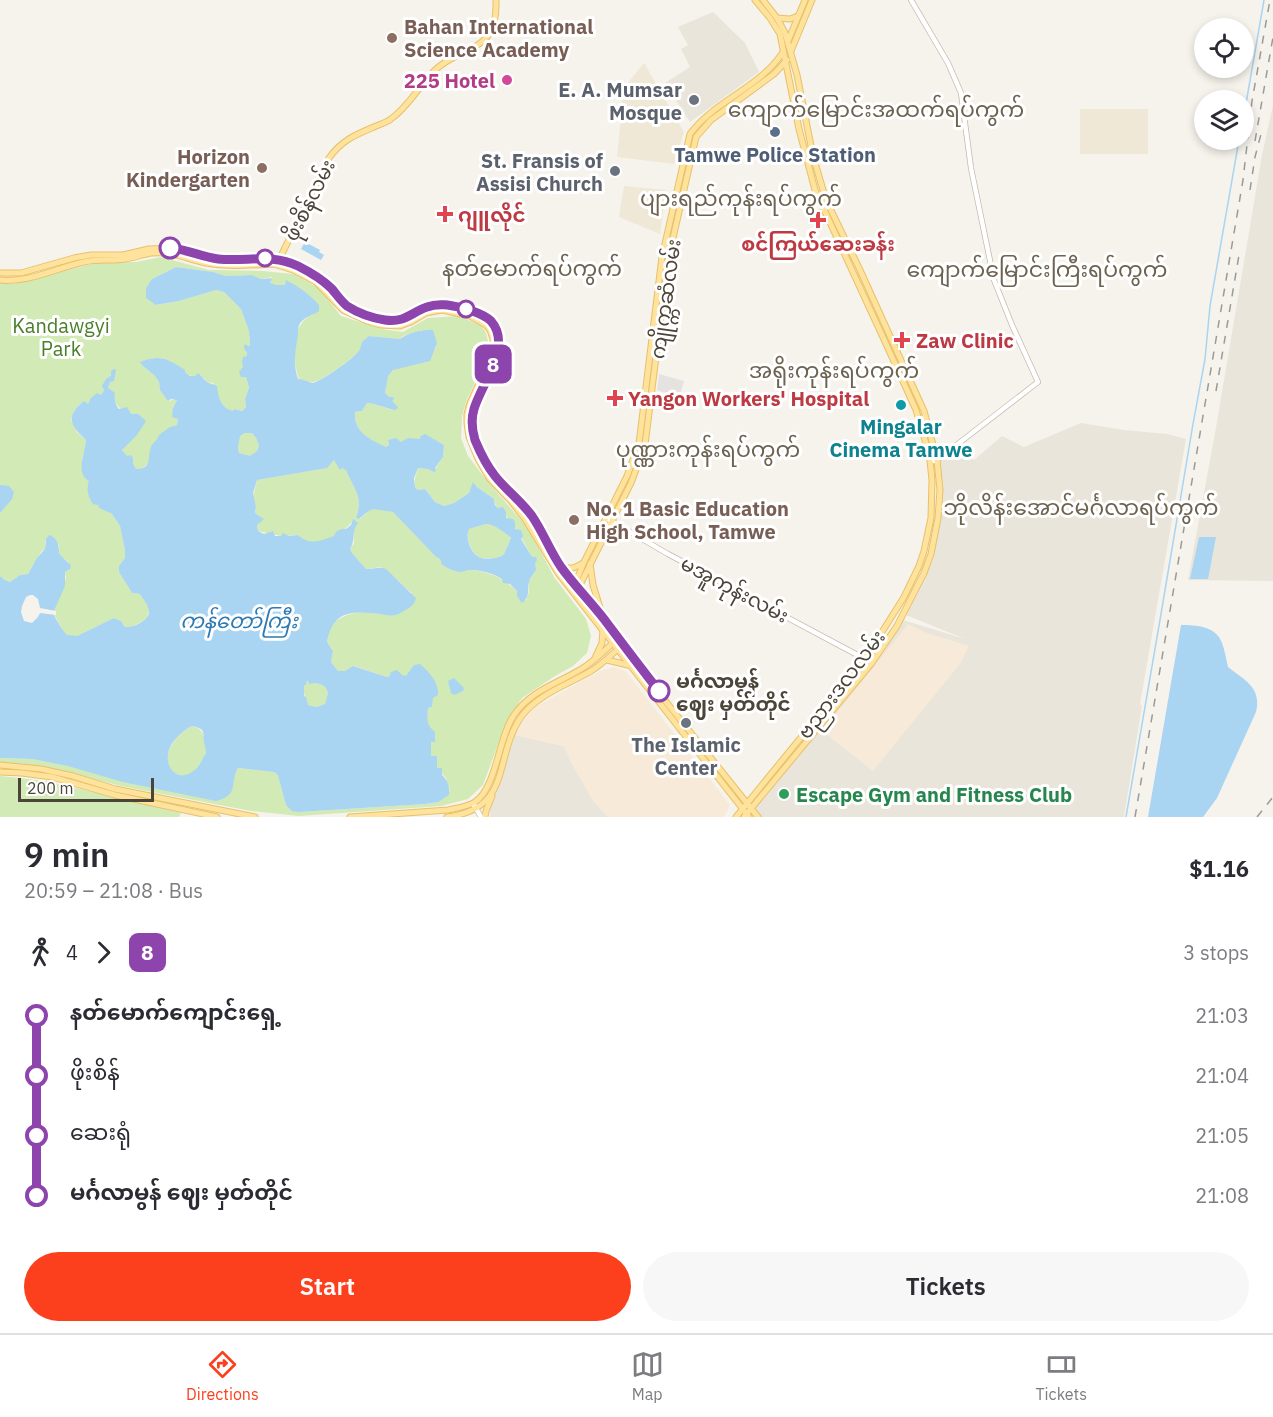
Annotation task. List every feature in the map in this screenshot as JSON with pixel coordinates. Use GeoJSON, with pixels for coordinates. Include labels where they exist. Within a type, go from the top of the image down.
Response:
{"type":"FeatureCollection","features":[{"type":"Feature","properties":{"kind":"main road","name":"ဖိုးစိန်လမ်း"},"geometry":{"type":"LineString","coordinates":[[278,262],[335,150],[346,140],[392,119],[436,70],[476,47],[494,27],[496,0]]}},
{"type":"Feature","properties":{"kind":"main road","name":"ဗညားဒလလမ်း"},"geometry":{"type":"LineString","coordinates":[[749,806],[871,664],[897,626],[924,573],[933,546],[940,490],[938,460],[924,411],[861,270],[826,200],[813,156],[797,75],[780,34],[755,0]]}},
{"type":"Feature","properties":{"kind":"main road","name":"ဗညားဒလလမ်း"},"geometry":{"type":"LineString","coordinates":[[763,0],[785,33],[788,42],[787,51]]}},
{"type":"Feature","properties":{"kind":"main road"},"geometry":{"type":"LineString","coordinates":[[788,42],[805,0]]}},
{"type":"Feature","properties":{"kind":"main road"},"geometry":{"type":"LineString","coordinates":[[786,62],[787,51],[812,0]]}},
{"type":"Feature","properties":{"kind":"main road"},"geometry":{"type":"LineString","coordinates":[[777,18],[790,19],[798,16]]}},
{"type":"Feature","properties":{"kind":"main road","name":"ကျိုက္ကဆံလမ်း"},"geometry":{"type":"LineString","coordinates":[[609,519],[639,444],[662,257],[690,134],[699,123],[774,65],[787,51]]}},
{"type":"Feature","properties":{"kind":"main road","name":"ဗညားဒလလမ်း"},"geometry":{"type":"LineString","coordinates":[[735,817],[745,814],[865,658],[904,597],[919,566],[931,518],[930,461],[916,410],[815,190],[799,129],[786,62]]}},
{"type":"Feature","properties":{"kind":"main road","name":"ကျိုက္ကဆံလမ်း"},"geometry":{"type":"LineString","coordinates":[[609,519],[631,483],[645,445],[668,260],[696,137],[711,120],[774,74],[786,62]]}},
{"type":"Feature","properties":{"kind":"main road"},"geometry":{"type":"LineString","coordinates":[[774,74],[783,74],[789,78]]}},
{"type":"Feature","properties":{"kind":"main road"},"geometry":{"type":"LineString","coordinates":[[0,280],[18,280],[74,258],[123,255],[157,248],[176,248],[219,259],[290,263],[331,288],[347,305],[375,318],[405,319],[424,308],[442,304],[477,312],[484,316],[496,330],[498,346],[493,366],[478,394],[474,409],[472,424],[474,438],[493,474],[531,515],[575,590],[617,650],[745,814]]}},
{"type":"Feature","properties":{"kind":"main road"},"geometry":{"type":"LineString","coordinates":[[0,273],[21,273],[52,268]]}},
{"type":"Feature","properties":{"kind":"main road"},"geometry":{"type":"LineString","coordinates":[[310,275],[343,310],[380,325],[400,326],[426,313],[442,310],[470,316],[486,325],[494,341],[490,358],[468,409],[467,423],[470,442],[478,459],[489,478],[522,514],[558,573],[603,618],[758,817]]}},
{"type":"Feature","properties":{"kind":"main road"},"geometry":{"type":"LineString","coordinates":[[575,590],[609,519]]}},
{"type":"Feature","properties":{"kind":"main road"},"geometry":{"type":"LineString","coordinates":[[560,565],[568,569],[587,563]]}},
{"type":"Feature","properties":{"kind":"main road"},"geometry":{"type":"LineString","coordinates":[[587,563],[603,618]]}},
{"type":"Feature","properties":{"kind":"main road"},"geometry":{"type":"LineString","coordinates":[[592,662],[602,643],[603,630]]}},
{"type":"Feature","properties":{"kind":"main road"},"geometry":{"type":"LineString","coordinates":[[483,817],[514,731],[521,718],[536,702],[592,662],[618,639]]}},
{"type":"Feature","properties":{"kind":"main road"},"geometry":{"type":"LineString","coordinates":[[350,817],[448,810],[472,803],[483,794],[489,784],[507,727],[518,709],[540,690],[592,670],[607,660],[623,644]]}},
{"type":"Feature","properties":{"kind":"main road"},"geometry":{"type":"LineString","coordinates":[[607,660],[630,666]]}},
{"type":"Feature","properties":{"kind":"main road"},"geometry":{"type":"LineString","coordinates":[[0,765],[41,769],[115,789],[255,817]]}},
{"type":"Feature","properties":{"kind":"main road"},"geometry":{"type":"LineString","coordinates":[[0,772],[52,777],[115,795],[217,817]]}},
{"type":"Feature","properties":{"kind":"main road"},"geometry":{"type":"LineString","coordinates":[[457,816],[477,809],[494,791]]}},
{"type":"Feature","properties":{"kind":"main road"},"geometry":{"type":"LineString","coordinates":[[447,817],[473,817]]}},
{"type":"Feature","properties":{"kind":"street"},"geometry":{"type":"LineString","coordinates":[[911,0],[948,63],[961,93],[972,168],[994,280],[1038,382],[938,460],[930,461]]}},
{"type":"Feature","properties":{"kind":"street","name":"မအူကုန်းလမ်း"},"geometry":{"type":"LineString","coordinates":[[609,519],[865,658]]}},
{"type":"Feature","properties":{"kind":"street"},"geometry":{"type":"LineString","coordinates":[[472,803],[483,817]]}},
{"type":"Feature","properties":{"kind":"shaded area"},"geometry":{"type":"Polygon","coordinates":[[[713,12],[745,43],[759,72],[690,122],[665,83],[690,67],[681,49],[688,45],[678,27],[713,12]]]}},
{"type":"Feature","properties":{"kind":"shaded area"},"geometry":{"type":"Polygon","coordinates":[[[644,63],[684,132],[674,164],[617,157],[624,88],[644,63]]]}},
{"type":"Feature","properties":{"kind":"shaded area"},"geometry":{"type":"Polygon","coordinates":[[[1273,105],[1273,581],[1188,580],[1262,155],[1273,105]]]}},
{"type":"Feature","properties":{"kind":"shaded area"},"geometry":{"type":"Polygon","coordinates":[[[1080,109],[1148,109],[1148,154],[1080,154],[1080,109]]]}},
{"type":"Feature","properties":{"kind":"shaded area"},"geometry":{"type":"Polygon","coordinates":[[[624,186],[666,190],[660,234],[619,217],[624,186]]]}},
{"type":"Feature","properties":{"kind":"shaded area"},"geometry":{"type":"Polygon","coordinates":[[[659,374],[684,381],[679,398],[657,390],[659,374]]]}},
{"type":"Feature","properties":{"kind":"shaded area"},"geometry":{"type":"Polygon","coordinates":[[[1081,423],[1167,434],[1186,439],[1140,704],[1142,706],[1124,817],[759,817],[753,809],[903,620],[965,639],[906,615],[933,560],[940,515],[938,460],[960,442],[974,460],[1002,436],[1024,447],[1081,423]]]}},
{"type":"Feature","properties":{"kind":"shaded area"},"geometry":{"type":"Polygon","coordinates":[[[908,624],[927,633],[969,646],[960,664],[873,771],[822,731],[908,624]]]}},
{"type":"Feature","properties":{"kind":"shaded area"},"geometry":{"type":"Polygon","coordinates":[[[614,667],[626,672],[730,805],[724,817],[608,817],[594,802],[564,746],[515,735],[529,714],[539,705],[600,671],[614,667]]]}},
{"type":"Feature","properties":{"kind":"shaded area"},"geometry":{"type":"Polygon","coordinates":[[[515,735],[564,746],[594,802],[608,817],[490,817],[489,807],[515,735]]]}},
{"type":"Feature","properties":{"kind":"green space","name":"Kandawgyi Park"},"geometry":{"type":"Polygon","coordinates":[[[161,257],[209,270],[293,274],[319,288],[341,316],[381,329],[403,332],[428,318],[459,316],[482,326],[486,333],[487,353],[467,399],[462,416],[461,438],[468,456],[528,528],[554,577],[586,619],[591,636],[587,653],[573,666],[522,698],[506,723],[483,785],[468,799],[441,806],[299,816],[251,811],[121,786],[49,768],[0,763],[0,758],[32,759],[229,795],[238,768],[273,772],[278,776],[286,805],[299,812],[438,802],[450,791],[446,778],[431,757],[430,728],[426,722],[428,708],[432,707],[414,665],[407,676],[399,673],[387,677],[354,666],[345,671],[338,671],[331,662],[333,651],[327,642],[329,631],[335,621],[358,612],[395,615],[412,593],[381,567],[366,569],[352,553],[350,549],[354,543],[353,520],[341,532],[316,543],[307,542],[298,535],[281,536],[258,531],[257,525],[260,522],[255,512],[253,497],[257,480],[326,468],[334,460],[346,469],[358,497],[356,516],[360,519],[373,508],[393,512],[440,559],[442,565],[455,571],[474,570],[496,576],[512,586],[526,600],[529,581],[536,570],[512,522],[497,507],[494,499],[474,483],[469,493],[454,503],[444,506],[435,502],[425,489],[418,490],[415,487],[418,468],[434,471],[443,457],[444,445],[429,440],[388,441],[389,445],[386,448],[364,434],[357,425],[355,412],[362,411],[367,403],[393,410],[392,401],[385,393],[387,378],[391,372],[425,357],[436,347],[422,330],[400,339],[369,336],[358,352],[330,374],[317,381],[306,382],[299,379],[295,362],[295,342],[301,325],[313,315],[286,281],[285,285],[276,285],[270,284],[272,277],[261,279],[252,275],[226,276],[176,267],[152,279],[157,305],[216,290],[224,292],[241,309],[249,331],[250,346],[248,346],[246,377],[249,389],[245,399],[246,407],[242,411],[235,409],[233,411],[225,407],[213,383],[188,374],[168,361],[153,358],[141,362],[155,376],[160,390],[169,401],[177,400],[173,408],[178,418],[177,425],[170,427],[150,450],[146,466],[140,469],[136,469],[122,450],[125,446],[131,414],[119,407],[112,398],[108,389],[111,376],[101,395],[88,404],[81,403],[74,411],[71,420],[77,432],[86,440],[82,458],[99,508],[112,514],[120,526],[125,558],[119,566],[119,572],[132,593],[140,594],[149,613],[144,620],[132,626],[125,627],[121,621],[114,618],[77,636],[67,636],[53,613],[66,578],[65,572],[69,570],[68,561],[62,558],[59,545],[54,538],[45,541],[45,549],[28,574],[20,575],[10,582],[0,576],[0,283],[13,284],[96,263],[136,262],[161,257]]]}},
{"type":"Feature","properties":{"kind":"green space"},"geometry":{"type":"Polygon","coordinates":[[[252,433],[259,445],[257,451],[250,457],[239,453],[238,447],[239,436],[252,433]]]}},
{"type":"Feature","properties":{"kind":"green space"},"geometry":{"type":"Polygon","coordinates":[[[486,524],[497,527],[511,536],[505,553],[500,557],[481,558],[474,553],[470,545],[469,529],[486,524]]]}},
{"type":"Feature","properties":{"kind":"green space"},"geometry":{"type":"Polygon","coordinates":[[[307,681],[309,684],[325,687],[328,693],[325,704],[316,707],[307,705],[304,685],[307,681]]]}},
{"type":"Feature","properties":{"kind":"green space"},"geometry":{"type":"Polygon","coordinates":[[[192,726],[203,734],[206,753],[191,773],[185,775],[174,773],[168,761],[170,749],[177,738],[192,726]]]}},
{"type":"Feature","properties":{"kind":"green space"},"geometry":{"type":"Polygon","coordinates":[[[0,776],[46,781],[181,813],[179,817],[0,817],[0,776]]]}},
{"type":"Feature","properties":{"kind":"water"},"geometry":{"type":"Polygon","coordinates":[[[305,242],[320,250],[319,252],[324,255],[321,260],[301,249],[305,242]]]}},
{"type":"Feature","properties":{"kind":"water","name":"ကန်တော်ကြီး"},"geometry":{"type":"Polygon","coordinates":[[[176,267],[226,276],[252,275],[261,279],[272,278],[270,283],[276,285],[285,285],[286,280],[300,288],[319,305],[319,311],[305,318],[299,325],[295,352],[298,379],[312,383],[348,361],[369,336],[400,339],[416,332],[433,330],[437,343],[430,361],[393,370],[388,376],[385,393],[393,397],[392,401],[398,407],[397,409],[367,403],[362,411],[355,412],[355,419],[364,434],[386,447],[389,445],[388,440],[396,438],[401,442],[408,438],[420,439],[425,434],[444,445],[443,457],[435,468],[436,471],[418,468],[414,478],[415,487],[418,490],[425,489],[435,502],[444,506],[454,503],[469,493],[473,482],[494,499],[498,508],[503,507],[506,518],[513,519],[515,529],[521,530],[523,536],[521,539],[532,557],[536,557],[537,560],[536,570],[529,582],[527,597],[522,603],[517,596],[517,591],[510,584],[503,583],[498,577],[478,571],[457,572],[442,565],[440,559],[393,512],[373,509],[359,519],[356,517],[359,503],[357,492],[346,470],[342,468],[340,470],[334,460],[327,468],[257,480],[253,493],[255,512],[264,519],[257,525],[258,531],[264,534],[273,531],[275,536],[281,536],[283,533],[289,536],[298,535],[311,541],[320,541],[334,536],[338,530],[346,529],[351,525],[353,519],[358,523],[350,549],[352,553],[366,569],[386,569],[416,598],[410,607],[396,615],[362,612],[346,614],[334,623],[327,642],[333,651],[331,662],[338,671],[345,671],[353,666],[387,677],[391,672],[397,670],[406,676],[414,665],[420,664],[433,678],[438,695],[433,698],[432,707],[428,708],[427,715],[430,727],[435,732],[435,742],[431,742],[431,756],[437,756],[437,768],[442,768],[442,775],[449,790],[449,795],[438,802],[299,812],[292,811],[286,805],[278,776],[273,772],[238,768],[231,792],[223,799],[216,801],[123,782],[68,766],[32,759],[0,758],[0,576],[10,582],[20,575],[28,574],[45,549],[49,535],[56,540],[59,553],[71,566],[65,572],[65,586],[53,613],[67,635],[77,636],[114,618],[121,621],[125,627],[132,627],[142,622],[149,614],[140,594],[132,593],[119,572],[119,566],[125,558],[120,526],[112,514],[93,504],[89,496],[89,481],[82,473],[86,440],[74,426],[72,417],[74,412],[84,401],[88,404],[97,393],[101,395],[106,379],[111,376],[111,371],[116,370],[114,381],[110,382],[108,388],[115,393],[117,406],[119,409],[127,407],[131,414],[138,414],[146,421],[137,435],[122,450],[127,456],[131,455],[136,469],[147,465],[152,445],[159,435],[177,425],[178,419],[172,417],[177,400],[168,401],[160,390],[155,376],[140,362],[159,358],[174,363],[190,376],[198,373],[207,382],[217,386],[219,398],[229,410],[242,411],[246,407],[245,399],[249,388],[246,377],[241,377],[239,372],[243,367],[243,357],[247,356],[244,345],[250,346],[249,331],[241,309],[224,292],[216,290],[156,305],[146,298],[146,288],[152,279],[176,267]],[[252,433],[240,436],[239,453],[250,456],[257,451],[259,445],[252,433]],[[486,524],[469,529],[469,545],[477,556],[493,558],[504,554],[511,537],[496,527],[486,524]],[[307,681],[304,685],[304,696],[308,705],[316,707],[325,704],[328,693],[323,685],[309,684],[307,681]],[[192,726],[180,734],[171,746],[168,760],[171,769],[178,775],[182,775],[194,770],[206,753],[202,730],[192,726]]]}},
{"type":"Feature","properties":{"kind":"water"},"geometry":{"type":"Polygon","coordinates":[[[0,485],[9,486],[14,492],[12,499],[0,513],[0,485]]]}},
{"type":"Feature","properties":{"kind":"water"},"geometry":{"type":"Polygon","coordinates":[[[1199,537],[1216,537],[1208,579],[1190,579],[1199,537]]]}},
{"type":"Feature","properties":{"kind":"water"},"geometry":{"type":"Polygon","coordinates":[[[1181,625],[1205,628],[1219,637],[1228,667],[1254,690],[1257,703],[1256,712],[1217,798],[1203,817],[1148,817],[1181,625]]]}},
{"type":"Feature","properties":{"kind":"water"},"geometry":{"type":"Polygon","coordinates":[[[454,678],[464,688],[463,691],[454,695],[451,693],[448,681],[454,678]]]}},
{"type":"Feature","properties":{"kind":"pier"},"geometry":{"type":"Polygon","coordinates":[[[30,595],[38,599],[40,608],[56,611],[56,615],[40,613],[32,623],[24,621],[22,606],[26,597],[30,595]]]}},
{"type":"Feature","properties":{"kind":"waterway"},"geometry":{"type":"LineString","coordinates":[[1248,90],[1264,0]]}},
{"type":"Feature","properties":{"kind":"waterway"},"geometry":{"type":"LineString","coordinates":[[1126,817],[1205,359],[1210,306],[1237,150]]}},
{"type":"Feature","properties":{"kind":"railway"},"geometry":{"type":"LineString","coordinates":[[1135,817],[1243,180],[1252,101],[1270,0]]}},
{"type":"Feature","properties":{"kind":"railway"},"geometry":{"type":"LineString","coordinates":[[1255,141],[1273,37]]}},
{"type":"Feature","properties":{"kind":"railway"},"geometry":{"type":"LineString","coordinates":[[1250,190],[1261,134]]}},
{"type":"Feature","properties":{"kind":"railway"},"geometry":{"type":"LineString","coordinates":[[1216,391],[1239,255]]}},
{"type":"Feature","properties":{"kind":"railway"},"geometry":{"type":"LineString","coordinates":[[1257,817],[1273,797]]}},
{"type":"Feature","properties":{"kind":"bus line","name":"8"},"geometry":{"type":"LineString","coordinates":[[170,248],[219,259],[279,259],[311,273],[331,288],[347,305],[382,320],[405,319],[424,308],[442,304],[477,312],[491,322],[498,337],[497,352],[490,372],[478,394],[472,419],[474,438],[493,474],[531,515],[560,565],[659,691]]}},
{"type":"Feature","properties":{"kind":"place","name":"Bahan International Science Academy"},"geometry":{"type":"Point","coordinates":[392,38]}},
{"type":"Feature","properties":{"kind":"place","name":"225 Hotel"},"geometry":{"type":"Point","coordinates":[507,80]}},
{"type":"Feature","properties":{"kind":"place","name":"E. A. Mumsar Mosque"},"geometry":{"type":"Point","coordinates":[694,100]}},
{"type":"Feature","properties":{"kind":"place","name":"Tamwe Police Station"},"geometry":{"type":"Point","coordinates":[775,132]}},
{"type":"Feature","properties":{"kind":"place","name":"Horizon Kindergarten"},"geometry":{"type":"Point","coordinates":[262,168]}},
{"type":"Feature","properties":{"kind":"place","name":"St. Fransis of Assisi Church"},"geometry":{"type":"Point","coordinates":[615,171]}},
{"type":"Feature","properties":{"kind":"place","name":"ဂျူလိုင်"},"geometry":{"type":"Point","coordinates":[445,214]}},
{"type":"Feature","properties":{"kind":"place","name":"စင်ကြယ်ဆေးခန်း"},"geometry":{"type":"Point","coordinates":[818,220]}},
{"type":"Feature","properties":{"kind":"place","name":"Zaw Clinic"},"geometry":{"type":"Point","coordinates":[902,340]}},
{"type":"Feature","properties":{"kind":"place","name":"Yangon Workers' Hospital"},"geometry":{"type":"Point","coordinates":[615,398]}},
{"type":"Feature","properties":{"kind":"place","name":"Mingalar Cinema Tamwe"},"geometry":{"type":"Point","coordinates":[901,405]}},
{"type":"Feature","properties":{"kind":"place","name":"No. 1 Basic Education High School, Tamwe"},"geometry":{"type":"Point","coordinates":[574,520]}},
{"type":"Feature","properties":{"kind":"place","name":"မင်္ဂလာမွန် ဈေး မှတ်တိုင်"},"geometry":{"type":"Point","coordinates":[659,691]}},
{"type":"Feature","properties":{"kind":"place","name":"The Islamic Center"},"geometry":{"type":"Point","coordinates":[686,723]}},
{"type":"Feature","properties":{"kind":"place","name":"Escape Gym and Fitness Club"},"geometry":{"type":"Point","coordinates":[784,794]}},
{"type":"Feature","properties":{"kind":"district","name":"ကျောက်မြောင်းအထက်ရပ်ကွက်"},"geometry":{"type":"Point","coordinates":[876,108]}},
{"type":"Feature","properties":{"kind":"district","name":"ပျားရည်ကုန်းရပ်ကွက်"},"geometry":{"type":"Point","coordinates":[741,197]}},
{"type":"Feature","properties":{"kind":"district","name":"နတ်မောက်ရပ်ကွက်"},"geometry":{"type":"Point","coordinates":[532,267]}},
{"type":"Feature","properties":{"kind":"district","name":"ကျောက်မြောင်းကြီးရပ်ကွက်"},"geometry":{"type":"Point","coordinates":[1037,268]}},
{"type":"Feature","properties":{"kind":"district","name":"အရိုးကုန်းရပ်ကွက်"},"geometry":{"type":"Point","coordinates":[834,369]}},
{"type":"Feature","properties":{"kind":"district","name":"ပုဏ္ဏားကုန်းရပ်ကွက်"},"geometry":{"type":"Point","coordinates":[708,448]}},
{"type":"Feature","properties":{"kind":"district","name":"ဘိုလိန်းအောင်မင်္ဂလာရပ်ကွက်"},"geometry":{"type":"Point","coordinates":[1081,506]}}]}
